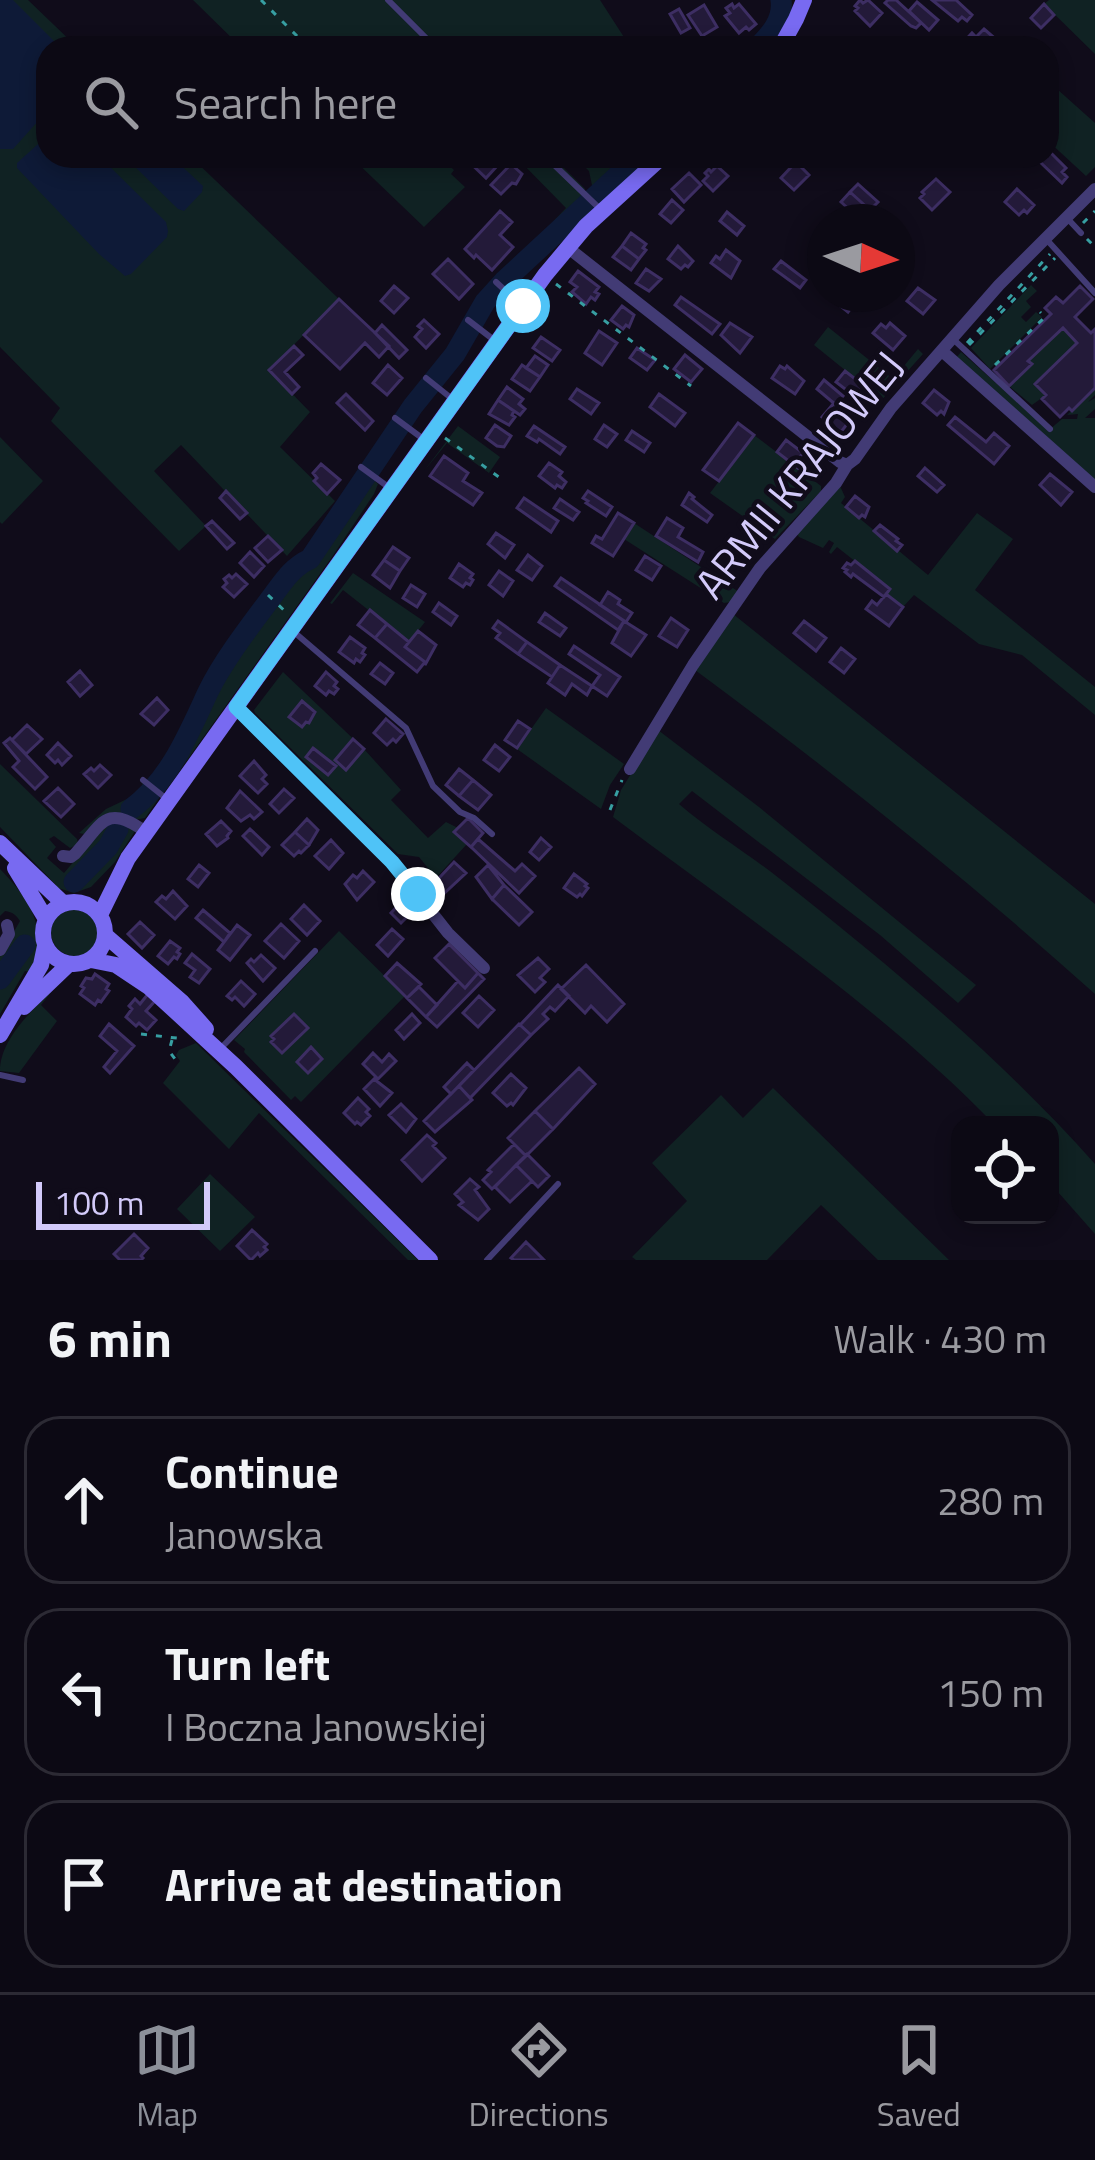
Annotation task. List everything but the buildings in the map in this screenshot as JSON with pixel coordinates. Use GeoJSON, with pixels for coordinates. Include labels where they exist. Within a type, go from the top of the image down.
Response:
{"type":"FeatureCollection","features":[{"type":"Feature","properties":{"kind":"street"},"geometry":{"type":"LineString","coordinates":[[787,36],[804,0]]}},
{"type":"Feature","properties":{"kind":"street"},"geometry":{"type":"LineString","coordinates":[[100,915],[146,832],[160,793],[236,707],[567,247],[591,199],[643,168]]}},
{"type":"Feature","properties":{"kind":"street","name":"ARMII KRAJOWEJ"},"geometry":{"type":"LineString","coordinates":[[630,769],[693,664],[760,568],[837,482],[942,351],[960,346],[999,285],[1095,189]]}},
{"type":"Feature","properties":{"kind":"street"},"geometry":{"type":"LineString","coordinates":[[567,247],[847,465]]}},
{"type":"Feature","properties":{"kind":"street"},"geometry":{"type":"LineString","coordinates":[[942,351],[1095,487]]}},
{"type":"Feature","properties":{"kind":"street"},"geometry":{"type":"LineString","coordinates":[[236,707],[392,862],[412,876],[448,933],[486,972]]}},
{"type":"Feature","properties":{"kind":"street"},"geometry":{"type":"LineString","coordinates":[[63,856],[75,854],[113,817],[125,818],[146,832]]}},
{"type":"Feature","properties":{"kind":"street"},"geometry":{"type":"LineString","coordinates":[[0,846],[71,903],[89,905],[100,915],[105,935],[91,960],[69,964],[56,959],[45,946]]}},
{"type":"Feature","properties":{"kind":"street"},"geometry":{"type":"LineString","coordinates":[[0,846],[46,919],[41,964],[0,1036]]}},
{"type":"Feature","properties":{"kind":"street"},"geometry":{"type":"LineString","coordinates":[[46,919],[128,858]]}},
{"type":"Feature","properties":{"kind":"street"},"geometry":{"type":"LineString","coordinates":[[0,950],[8,937],[7,926]]}},
{"type":"Feature","properties":{"kind":"street"},"geometry":{"type":"LineString","coordinates":[[105,935],[182,1002],[236,1067]]}},
{"type":"Feature","properties":{"kind":"street"},"geometry":{"type":"LineString","coordinates":[[91,960],[108,962],[131,974],[236,1067],[430,1260]]}},
{"type":"Feature","properties":{"kind":"street"},"geometry":{"type":"LineString","coordinates":[[0,1036],[69,964]]}},
{"type":"Feature","properties":{"kind":"lane"},"geometry":{"type":"LineString","coordinates":[[388,0],[424,36]]}},
{"type":"Feature","properties":{"kind":"lane"},"geometry":{"type":"LineString","coordinates":[[558,168],[591,199]]}},
{"type":"Feature","properties":{"kind":"lane"},"geometry":{"type":"LineString","coordinates":[[1066,217],[1079,231]]}},
{"type":"Feature","properties":{"kind":"lane"},"geometry":{"type":"LineString","coordinates":[[1044,238],[1095,293]]}},
{"type":"Feature","properties":{"kind":"lane"},"geometry":{"type":"LineString","coordinates":[[498,284],[523,306]]}},
{"type":"Feature","properties":{"kind":"lane"},"geometry":{"type":"LineString","coordinates":[[471,322],[497,342]]}},
{"type":"Feature","properties":{"kind":"lane"},"geometry":{"type":"LineString","coordinates":[[960,346],[1050,429]]}},
{"type":"Feature","properties":{"kind":"lane"},"geometry":{"type":"LineString","coordinates":[[429,381],[454,401]]}},
{"type":"Feature","properties":{"kind":"lane"},"geometry":{"type":"LineString","coordinates":[[400,422],[430,435]]}},
{"type":"Feature","properties":{"kind":"lane"},"geometry":{"type":"LineString","coordinates":[[366,470],[391,489]]}},
{"type":"Feature","properties":{"kind":"lane"},"geometry":{"type":"LineString","coordinates":[[294,626],[406,728],[433,786],[492,833]]}},
{"type":"Feature","properties":{"kind":"lane"},"geometry":{"type":"LineString","coordinates":[[143,780],[160,793]]}},
{"type":"Feature","properties":{"kind":"lane"},"geometry":{"type":"LineString","coordinates":[[222,1047],[315,951]]}},
{"type":"Feature","properties":{"kind":"lane"},"geometry":{"type":"LineString","coordinates":[[2,1079],[23,1080]]}},
{"type":"Feature","properties":{"kind":"lane"},"geometry":{"type":"LineString","coordinates":[[487,1260],[558,1184]]}},
{"type":"Feature","properties":{"kind":"path"},"geometry":{"type":"LineString","coordinates":[[261,0],[297,36]]}},
{"type":"Feature","properties":{"kind":"path"},"geometry":{"type":"LineString","coordinates":[[1079,231],[1095,211]]}},
{"type":"Feature","properties":{"kind":"path"},"geometry":{"type":"LineString","coordinates":[[1079,231],[1095,220]]}},
{"type":"Feature","properties":{"kind":"path"},"geometry":{"type":"LineString","coordinates":[[1079,231],[1095,247]]}},
{"type":"Feature","properties":{"kind":"path"},"geometry":{"type":"LineString","coordinates":[[960,346],[1058,252]]}},
{"type":"Feature","properties":{"kind":"path"},"geometry":{"type":"LineString","coordinates":[[545,275],[691,386]]}},
{"type":"Feature","properties":{"kind":"path"},"geometry":{"type":"LineString","coordinates":[[1029,279],[1037,287]]}},
{"type":"Feature","properties":{"kind":"path"},"geometry":{"type":"LineString","coordinates":[[991,370],[1045,317],[1040,312]]}},
{"type":"Feature","properties":{"kind":"path"},"geometry":{"type":"LineString","coordinates":[[430,435],[503,480]]}},
{"type":"Feature","properties":{"kind":"path"},"geometry":{"type":"LineString","coordinates":[[270,598],[294,626]]}},
{"type":"Feature","properties":{"kind":"path"},"geometry":{"type":"LineString","coordinates":[[610,810],[630,769]]}},
{"type":"Feature","properties":{"kind":"path"},"geometry":{"type":"LineString","coordinates":[[141,1034],[185,1040],[196,1033]]}},
{"type":"Feature","properties":{"kind":"path"},"geometry":{"type":"LineString","coordinates":[[172,1038],[169,1051],[178,1064]]}},
{"type":"Feature","properties":{"kind":"shaded area"},"geometry":{"type":"Polygon","coordinates":[[[0,0],[28,0],[66,36],[36,36],[36,168],[203,168],[339,299],[269,370],[310,412],[280,447],[335,501],[287,556],[181,445],[154,471],[206,526],[179,551],[51,421],[60,408],[0,347],[0,0]]]}},
{"type":"Feature","properties":{"kind":"shaded area"},"geometry":{"type":"Polygon","coordinates":[[[193,0],[600,0],[623,36],[230,36],[193,0]]]}},
{"type":"Feature","properties":{"kind":"shaded area"},"geometry":{"type":"Polygon","coordinates":[[[1095,0],[1095,54],[1044,4],[1095,0]]]}},
{"type":"Feature","properties":{"kind":"shaded area"},"geometry":{"type":"Polygon","coordinates":[[[1059,91],[1095,123],[1095,167],[1086,176],[1059,151],[1059,91]]]}},
{"type":"Feature","properties":{"kind":"shaded area"},"geometry":{"type":"Polygon","coordinates":[[[363,168],[454,170],[451,174],[465,187],[424,227],[363,168]]]}},
{"type":"Feature","properties":{"kind":"shaded area"},"geometry":{"type":"Polygon","coordinates":[[[527,168],[564,168],[585,189],[582,193],[588,201],[497,280],[566,208],[527,168]]]}},
{"type":"Feature","properties":{"kind":"shaded area"},"geometry":{"type":"Polygon","coordinates":[[[586,168],[624,168],[593,196],[586,168]]]}},
{"type":"Feature","properties":{"kind":"shaded area"},"geometry":{"type":"Polygon","coordinates":[[[1031,285],[1037,291],[1026,301],[1031,307],[1021,317],[1026,322],[1036,312],[1042,317],[990,369],[971,348],[1031,285]]]}},
{"type":"Feature","properties":{"kind":"shaded area"},"geometry":{"type":"Polygon","coordinates":[[[828,327],[893,379],[918,349],[923,354],[878,404],[877,396],[814,345],[828,327]]]}},
{"type":"Feature","properties":{"kind":"shaded area"},"geometry":{"type":"Polygon","coordinates":[[[1063,328],[1077,343],[1046,395],[1032,405],[1009,386],[1063,328]]]}},
{"type":"Feature","properties":{"kind":"shaded area"},"geometry":{"type":"Polygon","coordinates":[[[961,352],[1049,430],[1062,419],[1077,419],[1078,414],[1067,415],[1095,388],[1088,402],[1095,398],[1095,409],[1085,418],[1095,418],[1095,482],[955,359],[961,352]]]}},
{"type":"Feature","properties":{"kind":"shaded area"},"geometry":{"type":"Polygon","coordinates":[[[458,426],[500,457],[489,473],[447,443],[424,471],[458,426]]]}},
{"type":"Feature","properties":{"kind":"shaded area"},"geometry":{"type":"Polygon","coordinates":[[[754,435],[821,486],[775,539],[710,493],[754,435]]]}},
{"type":"Feature","properties":{"kind":"shaded area"},"geometry":{"type":"Polygon","coordinates":[[[0,437],[43,481],[2,524],[0,522],[0,437]]]}},
{"type":"Feature","properties":{"kind":"shaded area"},"geometry":{"type":"Polygon","coordinates":[[[369,475],[378,484],[374,494],[161,791],[158,788],[198,723],[210,691],[257,620],[297,566],[311,560],[369,475]]]}},
{"type":"Feature","properties":{"kind":"shaded area"},"geometry":{"type":"Polygon","coordinates":[[[840,486],[845,497],[841,503],[928,575],[977,513],[1013,539],[975,590],[1095,687],[1095,715],[1022,655],[979,644],[914,595],[903,607],[886,594],[889,588],[837,547],[831,554],[834,543],[829,540],[823,548],[799,537],[840,486]]]}},
{"type":"Feature","properties":{"kind":"shaded area"},"geometry":{"type":"Polygon","coordinates":[[[634,523],[739,592],[724,603],[624,539],[634,523]]]}},
{"type":"Feature","properties":{"kind":"shaded area"},"geometry":{"type":"Polygon","coordinates":[[[353,573],[425,622],[409,642],[343,590],[330,603],[353,573]]]}},
{"type":"Feature","properties":{"kind":"shaded area"},"geometry":{"type":"Polygon","coordinates":[[[733,614],[1095,904],[1095,994],[899,827],[695,670],[733,614]]]}},
{"type":"Feature","properties":{"kind":"shaded area"},"geometry":{"type":"Polygon","coordinates":[[[283,672],[401,790],[391,800],[428,838],[446,822],[458,828],[455,832],[467,844],[424,891],[423,882],[432,873],[419,857],[398,854],[255,713],[283,672]]]}},
{"type":"Feature","properties":{"kind":"shaded area"},"geometry":{"type":"Polygon","coordinates":[[[546,708],[624,764],[601,809],[517,749],[546,708]]]}},
{"type":"Feature","properties":{"kind":"shaded area"},"geometry":{"type":"Polygon","coordinates":[[[658,730],[976,985],[958,1003],[880,935],[692,791],[679,804],[901,977],[1050,1116],[986,1116],[859,1002],[613,817],[621,790],[658,730]]]}},
{"type":"Feature","properties":{"kind":"shaded area"},"geometry":{"type":"Polygon","coordinates":[[[0,764],[77,839],[78,844],[70,848],[54,836],[49,839],[56,847],[47,858],[64,873],[103,827],[120,820],[135,831],[91,887],[74,893],[55,887],[0,827],[0,764]]]}},
{"type":"Feature","properties":{"kind":"shaded area"},"geometry":{"type":"Polygon","coordinates":[[[141,782],[159,798],[145,818],[134,820],[127,815],[79,833],[106,809],[146,790],[141,782]]]}},
{"type":"Feature","properties":{"kind":"shaded area"},"geometry":{"type":"Polygon","coordinates":[[[0,869],[28,904],[38,942],[30,972],[25,971],[0,1014],[0,956],[20,921],[8,911],[0,916],[0,869]]]}},
{"type":"Feature","properties":{"kind":"shaded area"},"geometry":{"type":"Polygon","coordinates":[[[75,908],[92,915],[99,932],[92,949],[75,956],[58,949],[51,932],[58,915],[75,908]]]}},
{"type":"Feature","properties":{"kind":"shaded area"},"geometry":{"type":"Polygon","coordinates":[[[339,931],[405,996],[301,1102],[295,1096],[291,1100],[234,1040],[339,931]]]}},
{"type":"Feature","properties":{"kind":"shaded area"},"geometry":{"type":"Polygon","coordinates":[[[53,990],[41,1005],[57,1021],[19,1073],[0,1071],[11,1037],[53,990]]]}},
{"type":"Feature","properties":{"kind":"shaded area"},"geometry":{"type":"Polygon","coordinates":[[[196,1043],[418,1260],[408,1260],[259,1113],[229,1149],[163,1083],[180,1061],[179,1050],[196,1043]]]}},
{"type":"Feature","properties":{"kind":"shaded area"},"geometry":{"type":"Polygon","coordinates":[[[773,1088],[949,1260],[878,1260],[821,1205],[767,1260],[632,1257],[687,1201],[652,1163],[721,1095],[743,1118],[773,1088]]]}},
{"type":"Feature","properties":{"kind":"shaded area"},"geometry":{"type":"Polygon","coordinates":[[[1059,1125],[1095,1164],[1095,1234],[1059,1193],[1059,1125]]]}},
{"type":"Feature","properties":{"kind":"shaded area"},"geometry":{"type":"Polygon","coordinates":[[[210,1174],[255,1217],[220,1251],[177,1209],[210,1174]]]}},
{"type":"Feature","properties":{"kind":"water"},"geometry":{"type":"Polygon","coordinates":[[[0,0],[13,0],[49,36],[36,36],[36,123],[13,149],[0,149],[0,0]]]}},
{"type":"Feature","properties":{"kind":"water"},"geometry":{"type":"Polygon","coordinates":[[[36,146],[36,168],[111,168],[166,222],[167,237],[125,276],[17,163],[36,146]]]}},
{"type":"Feature","properties":{"kind":"water"},"geometry":{"type":"Polygon","coordinates":[[[136,168],[184,168],[203,186],[184,211],[136,168]]]}},
{"type":"Feature","properties":{"kind":"waterway"},"geometry":{"type":"LineString","coordinates":[[768,36],[778,21],[781,0]]}},
{"type":"Feature","properties":{"kind":"waterway"},"geometry":{"type":"LineString","coordinates":[[131,809],[167,771],[229,656],[284,581],[310,559],[413,406],[455,354],[485,302],[626,168]]}},
{"type":"Feature","properties":{"kind":"waterway"},"geometry":{"type":"LineString","coordinates":[[74,882],[108,847],[118,829]]}},
{"type":"Feature","properties":{"kind":"waterway"},"geometry":{"type":"LineString","coordinates":[[0,979],[25,945]]}},
{"type":"Feature","properties":{"kind":"route"},"geometry":{"type":"LineString","coordinates":[[418,894],[392,862],[236,707],[523,306]]}}]}
